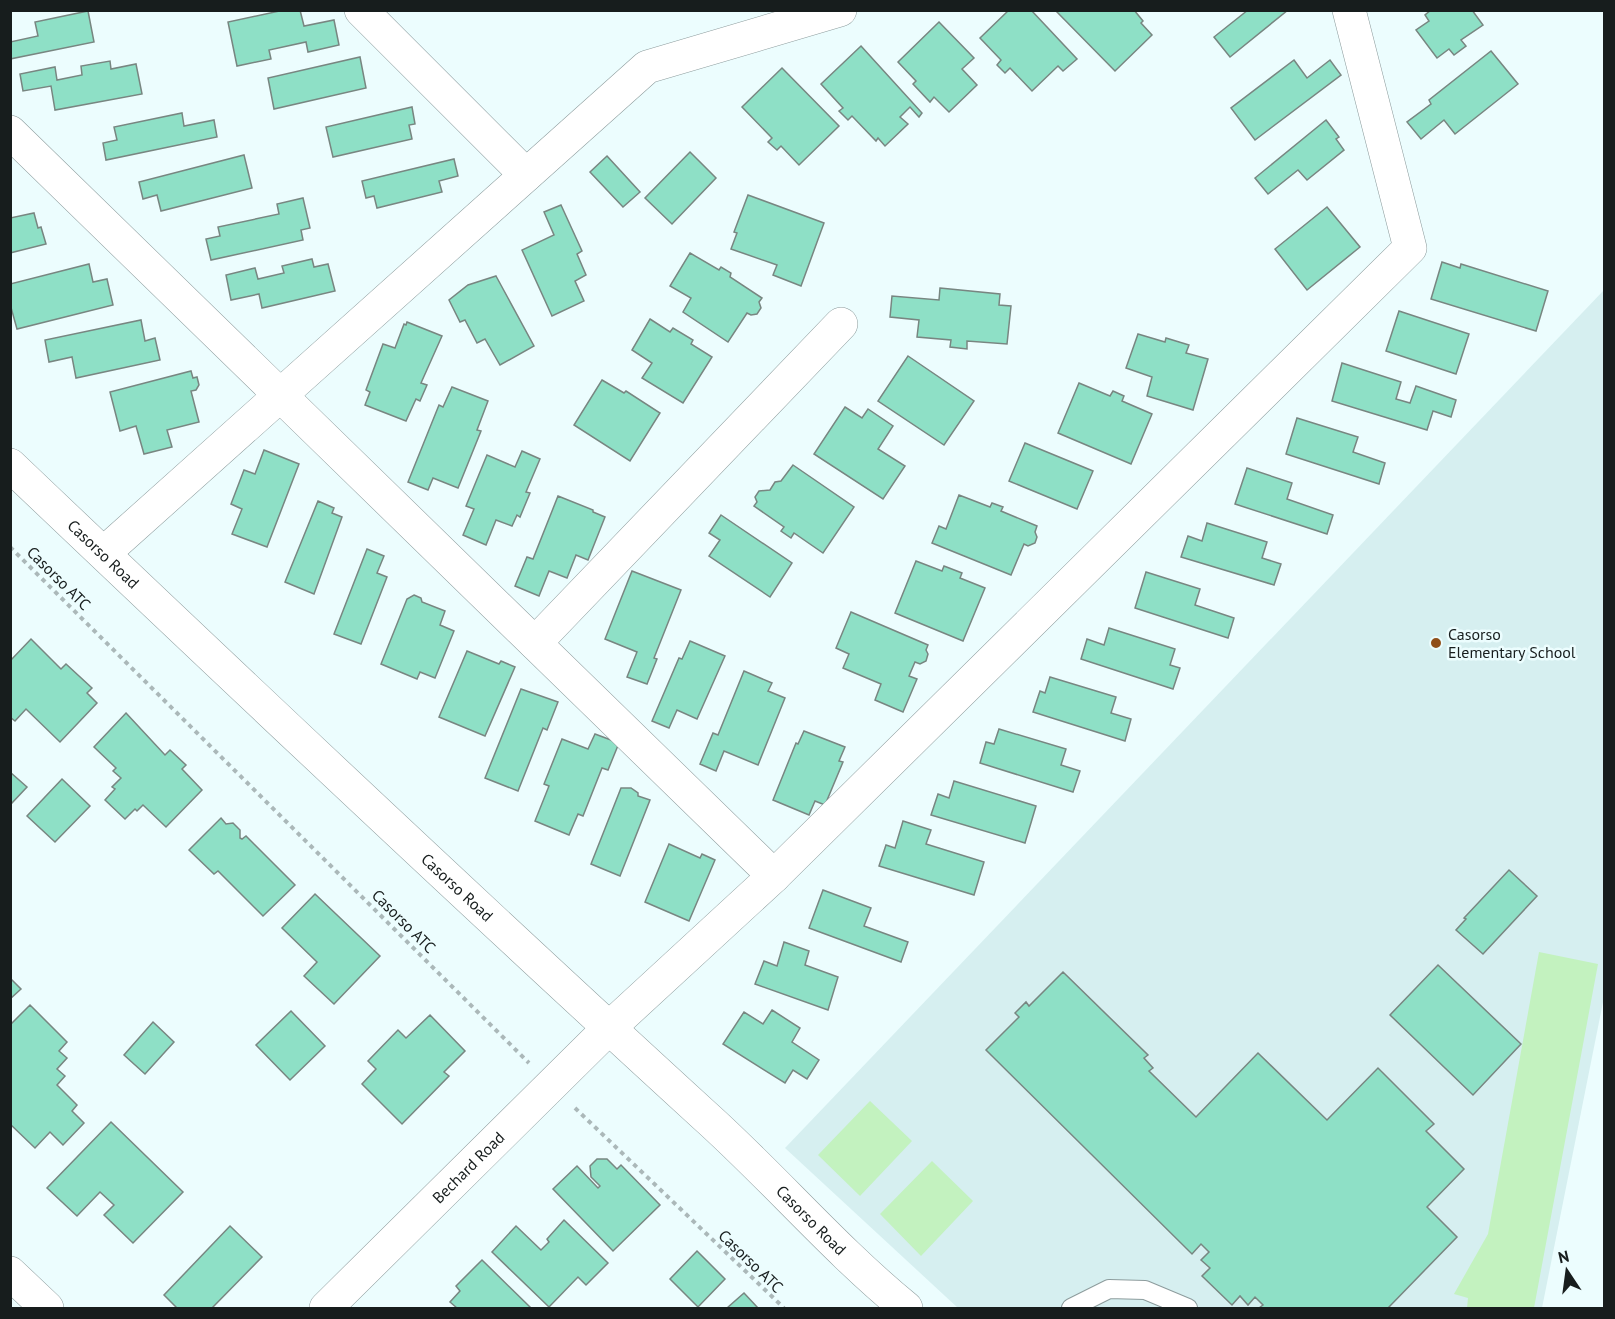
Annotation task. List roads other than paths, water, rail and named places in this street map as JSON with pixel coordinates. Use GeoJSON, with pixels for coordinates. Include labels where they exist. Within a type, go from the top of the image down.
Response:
{"type":"FeatureCollection","features":[{"type":"Feature","properties":{"kind":"street"},"geometry":{"type":"LineString","coordinates":[[361,10],[526,175]]}},
{"type":"Feature","properties":{"kind":"street","name":"Bechard Road"},"geometry":{"type":"LineString","coordinates":[[326,1308],[609,1028],[774,876],[1410,248],[1349,10]]}},
{"type":"Feature","properties":{"kind":"street"},"geometry":{"type":"LineString","coordinates":[[104,554],[648,67],[831,12]]}},
{"type":"Feature","properties":{"kind":"street"},"geometry":{"type":"LineString","coordinates":[[10,132],[774,876]]}},
{"type":"Feature","properties":{"kind":"street"},"geometry":{"type":"LineString","coordinates":[[535,643],[841,324]]}},
{"type":"Feature","properties":{"kind":"street","name":"Casorso Road"},"geometry":{"type":"LineString","coordinates":[[10,465],[609,1028],[749,1156],[871,1280],[906,1308]]}},
{"type":"Feature","properties":{"kind":"street"},"geometry":{"type":"LineString","coordinates":[[10,1273],[47,1308]]}},
{"type":"Feature","properties":{"kind":"lane"},"geometry":{"type":"LineString","coordinates":[[1071,1308],[1108,1289],[1145,1290],[1188,1308]]}},
{"type":"Feature","properties":{"kind":"place","name":"Casorso Elementary School"},"geometry":{"type":"Point","coordinates":[1436,643]}}]}
